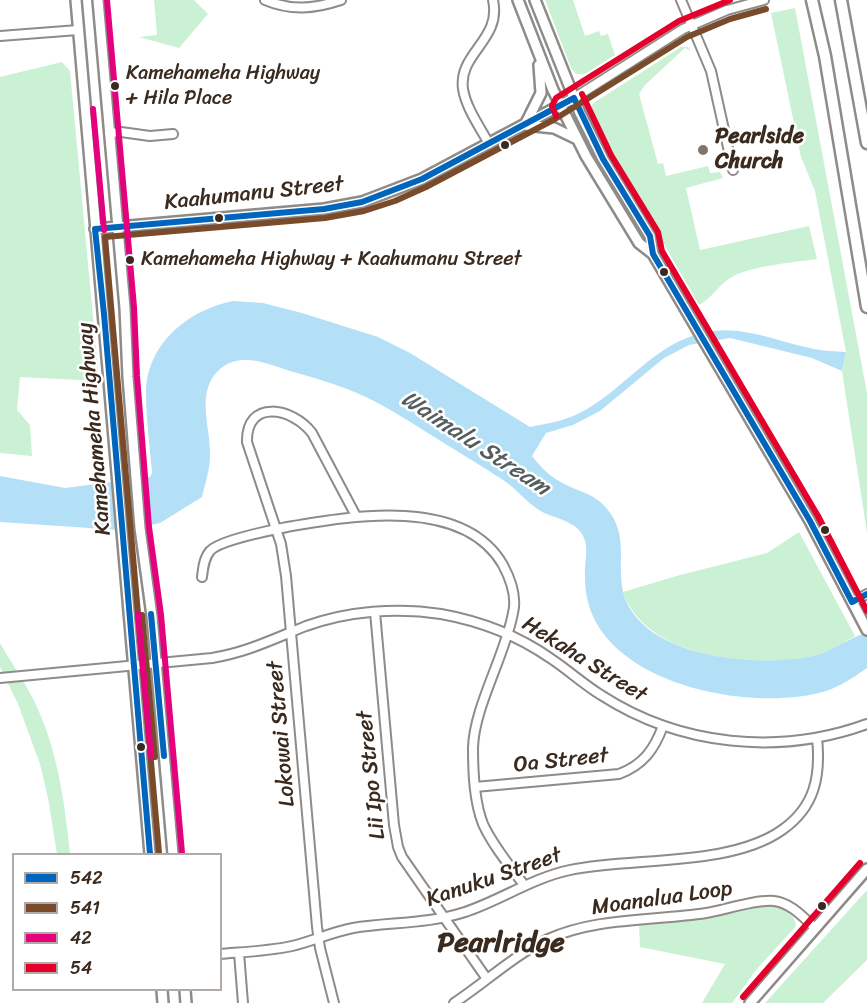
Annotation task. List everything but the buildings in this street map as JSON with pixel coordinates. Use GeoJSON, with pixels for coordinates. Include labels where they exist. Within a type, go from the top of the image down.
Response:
{"type":"FeatureCollection","features":[{"type":"Feature","properties":{"kind":"highway"},"geometry":{"type":"LineString","coordinates":[[812,0],[825,56],[867,307]]}},
{"type":"Feature","properties":{"kind":"highway"},"geometry":{"type":"LineString","coordinates":[[841,0],[867,143]]}},
{"type":"Feature","properties":{"kind":"main road","name":"Kamehameha Highway"},"geometry":{"type":"LineString","coordinates":[[76,0],[94,229],[104,314],[150,853]]}},
{"type":"Feature","properties":{"kind":"main road","name":"Kamehameha Highway"},"geometry":{"type":"LineString","coordinates":[[98,0],[140,528],[156,664],[173,853]]}},
{"type":"Feature","properties":{"kind":"main road"},"geometry":{"type":"LineString","coordinates":[[518,0],[538,54],[578,140],[639,243],[653,254],[703,337],[810,521],[867,630]]}},
{"type":"Feature","properties":{"kind":"main road"},"geometry":{"type":"LineString","coordinates":[[535,0],[574,98],[603,159],[650,236],[653,254]]}},
{"type":"Feature","properties":{"kind":"main road"},"geometry":{"type":"LineString","coordinates":[[538,54],[541,93],[525,125],[558,129],[578,140]]}},
{"type":"Feature","properties":{"kind":"main road","name":"Kaahumanu Street"},"geometry":{"type":"LineString","coordinates":[[94,229],[342,207],[369,200],[408,186],[574,98]]}},
{"type":"Feature","properties":{"kind":"main road"},"geometry":{"type":"LineString","coordinates":[[750,1003],[867,868]]}},
{"type":"Feature","properties":{"kind":"street"},"geometry":{"type":"LineString","coordinates":[[265,0],[286,7],[311,9],[341,0]]}},
{"type":"Feature","properties":{"kind":"street"},"geometry":{"type":"LineString","coordinates":[[489,144],[467,102],[463,85],[466,66],[492,26],[494,14],[492,0]]}},
{"type":"Feature","properties":{"kind":"street"},"geometry":{"type":"LineString","coordinates":[[681,0],[711,71],[734,170]]}},
{"type":"Feature","properties":{"kind":"street","name":"Kaahumanu Street"},"geometry":{"type":"LineString","coordinates":[[574,98],[691,25],[727,10],[764,0]]}},
{"type":"Feature","properties":{"kind":"street"},"geometry":{"type":"LineString","coordinates":[[0,36],[78,30]]}},
{"type":"Feature","properties":{"kind":"street"},"geometry":{"type":"LineString","coordinates":[[109,133],[121,132],[150,136],[173,134]]}},
{"type":"Feature","properties":{"kind":"street","name":"Lokowai Street"},"geometry":{"type":"LineString","coordinates":[[334,1003],[319,938],[285,567],[247,442],[248,432],[253,422],[269,412],[280,412],[291,415],[308,428],[356,516]]}},
{"type":"Feature","properties":{"kind":"street"},"geometry":{"type":"LineString","coordinates":[[202,577],[208,554],[216,546],[275,529],[356,516],[391,515],[431,519],[466,532],[485,545],[500,561],[512,589],[514,612],[476,727],[473,750],[475,788],[485,828],[524,885]]}},
{"type":"Feature","properties":{"kind":"street"},"geometry":{"type":"LineString","coordinates":[[852,602],[867,594]]}},
{"type":"Feature","properties":{"kind":"street","name":"Hekaha Street"},"geometry":{"type":"LineString","coordinates":[[0,678],[203,659],[244,652],[328,620],[375,612],[403,611],[441,614],[473,621],[508,634],[548,656],[614,704],[663,726],[701,736],[739,742],[776,742],[817,738],[867,724]]}},
{"type":"Feature","properties":{"kind":"street","name":"Lii Ipo Street"},"geometry":{"type":"LineString","coordinates":[[375,612],[396,842],[402,857],[487,980]]}},
{"type":"Feature","properties":{"kind":"street","name":"Oa Street"},"geometry":{"type":"LineString","coordinates":[[475,788],[619,774],[646,758],[663,726]]}},
{"type":"Feature","properties":{"kind":"street","name":"Kanuku Street"},"geometry":{"type":"LineString","coordinates":[[222,954],[288,947],[349,929],[409,924],[444,918],[482,906],[524,885],[570,870],[692,857],[741,848],[767,839],[794,819],[812,794],[818,769],[817,738]]}},
{"type":"Feature","properties":{"kind":"street","name":"Moanalua Loop"},"geometry":{"type":"LineString","coordinates":[[454,1003],[524,952],[549,939],[598,925],[703,913],[772,901],[790,907],[815,928]]}},
{"type":"Feature","properties":{"kind":"street"},"geometry":{"type":"LineString","coordinates":[[238,953],[243,1003]]}},
{"type":"Feature","properties":{"kind":"green space"},"geometry":{"type":"Polygon","coordinates":[[[154,0],[194,0],[208,14],[179,48],[139,37],[157,35],[154,0]]]}},
{"type":"Feature","properties":{"kind":"green space"},"geometry":{"type":"Polygon","coordinates":[[[545,0],[573,0],[585,36],[599,31],[601,36],[608,34],[615,55],[585,74],[576,74],[571,68],[545,0]]]}},
{"type":"Feature","properties":{"kind":"green space"},"geometry":{"type":"Polygon","coordinates":[[[795,8],[867,393],[867,533],[842,371],[846,352],[815,191],[801,157],[771,13],[795,8]]]}},
{"type":"Feature","properties":{"kind":"green space"},"geometry":{"type":"Polygon","coordinates":[[[681,47],[688,47],[691,51],[685,48],[645,85],[639,94],[658,164],[663,163],[666,176],[708,166],[710,173],[720,172],[723,178],[686,188],[700,250],[809,226],[817,259],[749,270],[730,278],[699,305],[631,187],[591,111],[595,102],[681,47]]]}},
{"type":"Feature","properties":{"kind":"green space"},"geometry":{"type":"Polygon","coordinates":[[[62,62],[70,71],[99,381],[20,377],[17,410],[30,425],[32,456],[0,453],[0,77],[62,62]]]}},
{"type":"Feature","properties":{"kind":"green space"},"geometry":{"type":"Polygon","coordinates":[[[799,532],[855,636],[821,654],[785,660],[759,661],[730,659],[702,653],[676,644],[653,631],[635,614],[623,592],[767,553],[799,532]]]}},
{"type":"Feature","properties":{"kind":"green space"},"geometry":{"type":"Polygon","coordinates":[[[0,643],[33,699],[50,742],[63,798],[70,853],[57,853],[40,764],[18,704],[0,667],[0,643]]]}},
{"type":"Feature","properties":{"kind":"green space"},"geometry":{"type":"Polygon","coordinates":[[[867,890],[867,960],[823,1003],[765,1003],[867,890]]]}},
{"type":"Feature","properties":{"kind":"green space"},"geometry":{"type":"Polygon","coordinates":[[[769,906],[787,911],[793,917],[796,926],[756,970],[732,1003],[702,1003],[725,964],[640,947],[639,924],[769,906]]]}},
{"type":"Feature","properties":{"kind":"water","name":"Waimalu Stream"},"geometry":{"type":"Polygon","coordinates":[[[233,301],[263,303],[378,337],[410,353],[530,427],[580,413],[603,398],[662,351],[695,335],[714,331],[739,331],[814,349],[846,352],[842,371],[812,358],[730,338],[689,345],[664,358],[600,411],[573,425],[546,433],[532,456],[551,476],[593,497],[611,514],[621,545],[621,577],[625,598],[637,618],[655,634],[679,646],[705,654],[733,659],[786,660],[816,655],[867,633],[867,668],[826,691],[797,697],[764,698],[729,695],[694,688],[661,676],[632,660],[608,639],[592,614],[585,586],[586,545],[582,533],[577,528],[539,510],[503,480],[375,402],[329,382],[254,361],[236,361],[227,364],[212,379],[208,389],[206,411],[210,461],[202,497],[160,523],[137,528],[119,530],[0,522],[0,476],[65,488],[150,477],[152,473],[146,394],[153,360],[173,332],[186,321],[200,312],[233,301]]]}},
{"type":"Feature","properties":{"kind":"transit line","name":"42"},"geometry":{"type":"LineString","coordinates":[[107,0],[134,307],[149,527],[161,615],[182,853]]}},
{"type":"Feature","properties":{"kind":"transit line","name":"54"},"geometry":{"type":"LineString","coordinates":[[556,116],[552,106],[556,98],[679,21],[730,0]]}},
{"type":"Feature","properties":{"kind":"transit line","name":"541"},"geometry":{"type":"LineString","coordinates":[[159,853],[105,237],[325,218],[364,211],[395,201],[555,119],[687,37],[730,19],[766,9]]}},
{"type":"Feature","properties":{"kind":"transit line","name":"54"},"geometry":{"type":"LineString","coordinates":[[582,94],[611,155],[658,232],[662,251],[818,516],[867,611]]}},
{"type":"Feature","properties":{"kind":"transit line","name":"542"},"geometry":{"type":"LineString","coordinates":[[150,853],[95,229],[324,209],[362,202],[422,179],[574,98],[603,159],[650,236],[653,254],[810,521],[852,602],[867,594]]}},
{"type":"Feature","properties":{"kind":"transit line","name":"42"},"geometry":{"type":"LineString","coordinates":[[93,109],[104,230]]}},
{"type":"Feature","properties":{"kind":"transit line","name":"42"},"geometry":{"type":"LineString","coordinates":[[138,614],[151,756]]}},
{"type":"Feature","properties":{"kind":"transit line","name":"542"},"geometry":{"type":"LineString","coordinates":[[151,614],[164,756]]}},
{"type":"Feature","properties":{"kind":"transit line","name":"541"},"geometry":{"type":"LineString","coordinates":[[142,615],[155,757]]}},
{"type":"Feature","properties":{"kind":"transit line","name":"54"},"geometry":{"type":"LineString","coordinates":[[743,997],[860,863]]}},
{"type":"Feature","properties":{"kind":"place","name":"Kamehameha Highway + Hila Place"},"geometry":{"type":"Point","coordinates":[115,86]}},
{"type":"Feature","properties":{"kind":"place","name":"Pearlside Church"},"geometry":{"type":"Point","coordinates":[703,150]}},
{"type":"Feature","properties":{"kind":"place","name":"Kamehameha Highway + Kaahumanu Street"},"geometry":{"type":"Point","coordinates":[130,260]}},
{"type":"Feature","properties":{"kind":"district","name":"Pearlridge"},"geometry":{"type":"Point","coordinates":[501,944]}}]}
